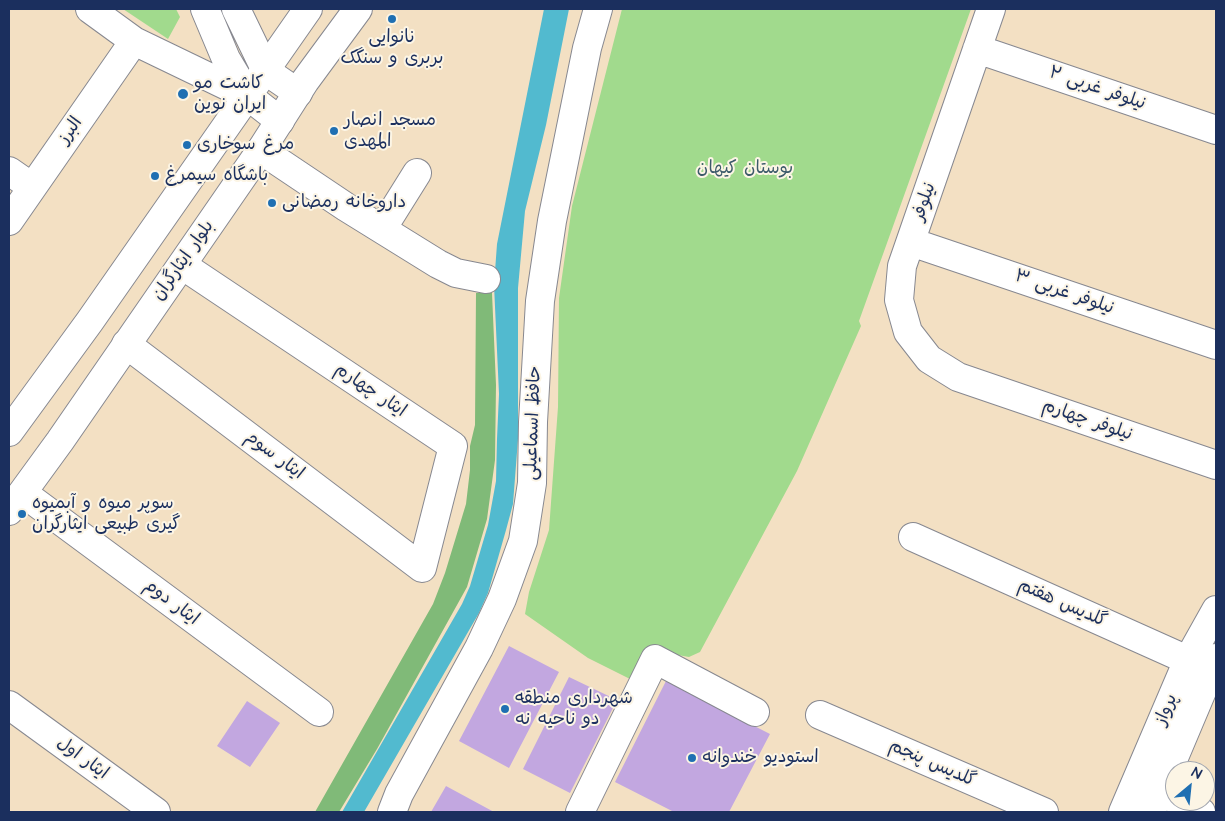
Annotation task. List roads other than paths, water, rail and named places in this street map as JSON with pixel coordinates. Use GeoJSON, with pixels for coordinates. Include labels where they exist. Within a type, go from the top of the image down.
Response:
{"type":"FeatureCollection","features":[{"type":"Feature","properties":{"kind":"street"},"geometry":{"type":"LineString","coordinates":[[90,9],[134,41],[248,96],[280,121]]}},
{"type":"Feature","properties":{"kind":"street"},"geometry":{"type":"LineString","coordinates":[[205,9],[226,59],[248,96]]}},
{"type":"Feature","properties":{"kind":"street"},"geometry":{"type":"LineString","coordinates":[[236,9],[266,71],[298,93]]}},
{"type":"Feature","properties":{"kind":"street"},"geometry":{"type":"LineString","coordinates":[[9,432],[90,321],[308,9]]}},
{"type":"Feature","properties":{"kind":"street","name":"بلوار ایثارگران"},"geometry":{"type":"LineString","coordinates":[[16,502],[358,9]]}},
{"type":"Feature","properties":{"kind":"street","name":"حافظ اسماعیلی"},"geometry":{"type":"LineString","coordinates":[[392,812],[399,794],[479,648],[502,599],[522,541],[532,484],[533,422],[540,301],[554,211],[587,48],[598,9]]}},
{"type":"Feature","properties":{"kind":"street","name":"نیلوفر"},"geometry":{"type":"LineString","coordinates":[[958,376],[929,359],[908,332],[899,300],[902,266],[991,9]]}},
{"type":"Feature","properties":{"kind":"street","name":"البرز"},"geometry":{"type":"LineString","coordinates":[[9,221],[134,41]]}},
{"type":"Feature","properties":{"kind":"street","name":"نیلوفر غربی ۲"},"geometry":{"type":"LineString","coordinates":[[977,49],[1216,130]]}},
{"type":"Feature","properties":{"kind":"street"},"geometry":{"type":"LineString","coordinates":[[262,150],[382,229],[450,270],[486,279]]}},
{"type":"Feature","properties":{"kind":"street"},"geometry":{"type":"LineString","coordinates":[[9,171],[32,187]]}},
{"type":"Feature","properties":{"kind":"street"},"geometry":{"type":"LineString","coordinates":[[382,229],[417,173]]}},
{"type":"Feature","properties":{"kind":"street","name":"نیلوفر غربی ۳"},"geometry":{"type":"LineString","coordinates":[[911,242],[1216,345]]}},
{"type":"Feature","properties":{"kind":"street","name":"ایثار چهارم"},"geometry":{"type":"LineString","coordinates":[[182,265],[453,446],[422,568]]}},
{"type":"Feature","properties":{"kind":"street","name":"ایثار سوم"},"geometry":{"type":"LineString","coordinates":[[126,344],[422,568]]}},
{"type":"Feature","properties":{"kind":"street","name":"نیلوفر چهارم"},"geometry":{"type":"LineString","coordinates":[[958,376],[1216,464]]}},
{"type":"Feature","properties":{"kind":"street","name":"ایثار دوم"},"geometry":{"type":"LineString","coordinates":[[16,502],[319,712]]}},
{"type":"Feature","properties":{"kind":"street","name":"گلدیس هفتم"},"geometry":{"type":"LineString","coordinates":[[913,537],[1205,663]]}},
{"type":"Feature","properties":{"kind":"street","name":"پرواز"},"geometry":{"type":"LineString","coordinates":[[1178,761],[1205,663],[1216,610]]}},
{"type":"Feature","properties":{"kind":"street"},"geometry":{"type":"LineString","coordinates":[[580,812],[655,659],[755,712]]}},
{"type":"Feature","properties":{"kind":"street","name":"پرواز"},"geometry":{"type":"LineString","coordinates":[[1123,812],[1205,663]]}},
{"type":"Feature","properties":{"kind":"street","name":"ایثار اول"},"geometry":{"type":"LineString","coordinates":[[9,705],[156,812]]}},
{"type":"Feature","properties":{"kind":"street","name":"گلدیس پنجم"},"geometry":{"type":"LineString","coordinates":[[820,715],[1044,812]]}},
{"type":"Feature","properties":{"kind":"water"},"geometry":{"type":"Polygon","coordinates":[[[544,9],[569,9],[546,125],[525,211],[518,288],[518,439],[513,504],[488,593],[479,613],[364,812],[342,812],[462,604],[470,586],[488,525],[496,481],[499,394],[494,285],[497,244],[544,9]]]}},
{"type":"Feature","properties":{"kind":"place","name":"نانوایی بربری و سنگک"},"geometry":{"type":"Point","coordinates":[392,19]}},
{"type":"Feature","properties":{"kind":"place","name":"کاشت مو ایران نوین"},"geometry":{"type":"Point","coordinates":[183,94]}},
{"type":"Feature","properties":{"kind":"place","name":"مسجد انصار المهدی"},"geometry":{"type":"Point","coordinates":[334,131]}},
{"type":"Feature","properties":{"kind":"place","name":"مرغ سوخاری"},"geometry":{"type":"Point","coordinates":[187,145]}},
{"type":"Feature","properties":{"kind":"place","name":"باشگاه سیمرغ"},"geometry":{"type":"Point","coordinates":[155,176]}},
{"type":"Feature","properties":{"kind":"place","name":"داروخانه رمضانی"},"geometry":{"type":"Point","coordinates":[272,203]}},
{"type":"Feature","properties":{"kind":"place","name":"سوپر میوه و آبمیوه گیری طبیعی ایثارگران"},"geometry":{"type":"Point","coordinates":[22,514]}},
{"type":"Feature","properties":{"kind":"place","name":"شهرداری منطقه دو ناحیه نه"},"geometry":{"type":"Point","coordinates":[505,709]}},
{"type":"Feature","properties":{"kind":"place","name":"استودیو خندوانه"},"geometry":{"type":"Point","coordinates":[692,758]}},
{"type":"Feature","properties":{"kind":"park label","name":"بوستان کیهان"},"geometry":{"type":"Point","coordinates":[745,169]}}]}
